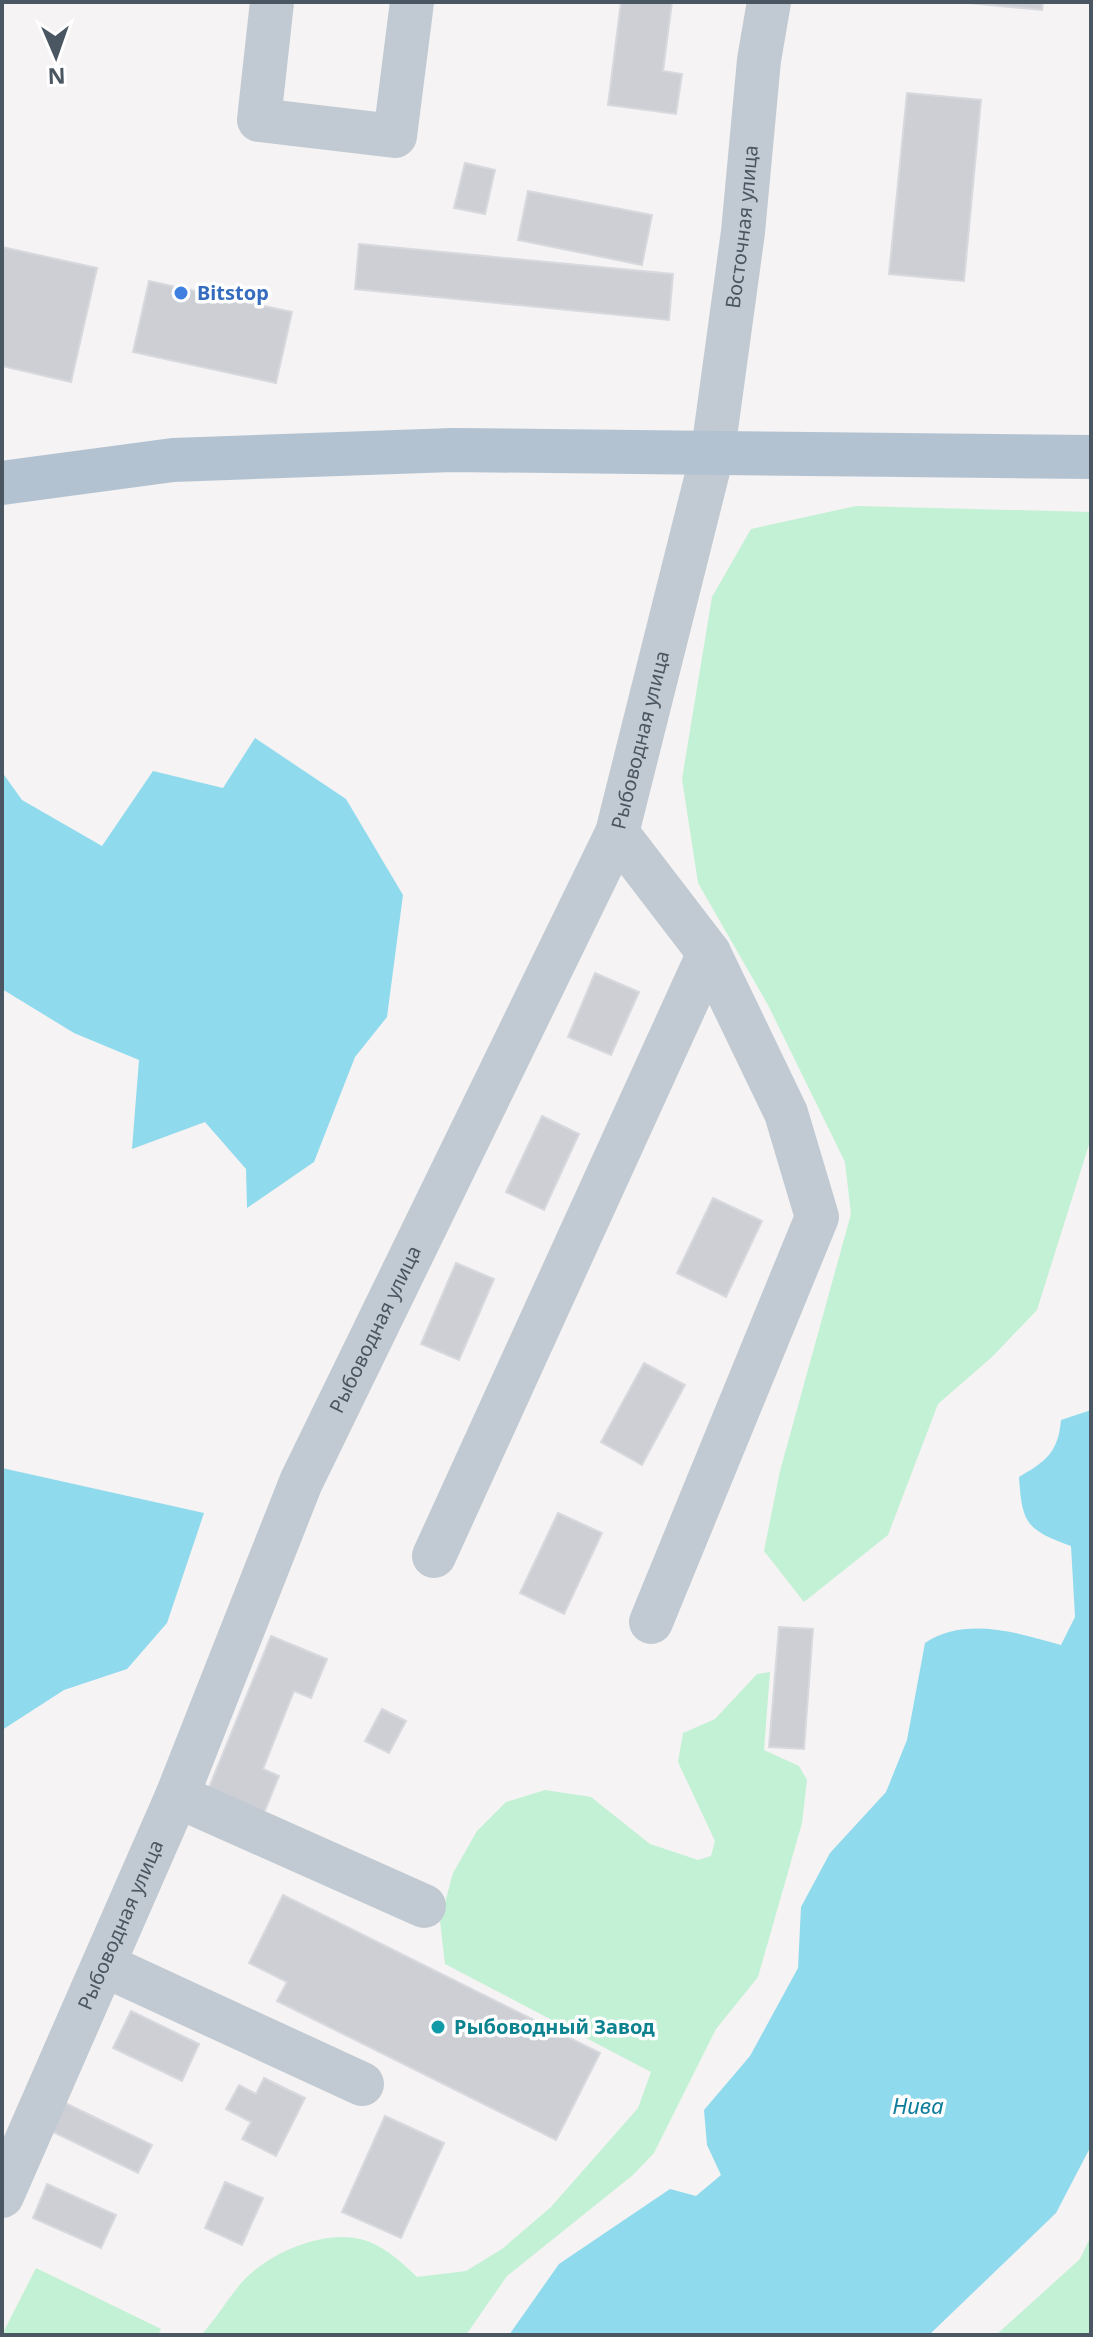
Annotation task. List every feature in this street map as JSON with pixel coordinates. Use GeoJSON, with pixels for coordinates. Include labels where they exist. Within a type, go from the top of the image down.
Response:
{"type":"FeatureCollection","features":[{"type":"Feature","properties":{"kind":"main road"},"geometry":{"type":"LineString","coordinates":[[2,483],[173,460],[453,450],[1091,457]]}},
{"type":"Feature","properties":{"kind":"street"},"geometry":{"type":"LineString","coordinates":[[272,2],[259,120],[395,136],[412,2]]}},
{"type":"Feature","properties":{"kind":"street","name":"Восточная улица"},"geometry":{"type":"LineString","coordinates":[[713,451],[743,232],[759,60],[769,2]]}},
{"type":"Feature","properties":{"kind":"street","name":"Рыбоводная улица"},"geometry":{"type":"LineString","coordinates":[[2,2196],[177,1796],[301,1482],[617,833],[713,451]]}},
{"type":"Feature","properties":{"kind":"street"},"geometry":{"type":"LineString","coordinates":[[617,833],[709,953],[786,1113],[817,1217],[651,1622]]}},
{"type":"Feature","properties":{"kind":"street"},"geometry":{"type":"LineString","coordinates":[[434,1556],[709,953]]}},
{"type":"Feature","properties":{"kind":"street"},"geometry":{"type":"LineString","coordinates":[[177,1796],[424,1906]]}},
{"type":"Feature","properties":{"kind":"street"},"geometry":{"type":"LineString","coordinates":[[104,1965],[362,2084]]}},
{"type":"Feature","properties":{"kind":"green space"},"geometry":{"type":"Polygon","coordinates":[[[856,506],[1091,512],[1091,1138],[1037,1310],[993,1356],[938,1404],[888,1535],[804,1602],[764,1551],[780,1471],[851,1214],[845,1162],[768,1005],[698,883],[682,779],[712,597],[751,529],[856,506]]]}},
{"type":"Feature","properties":{"kind":"green space"},"geometry":{"type":"Polygon","coordinates":[[[770,1672],[764,1750],[799,1766],[807,1780],[802,1823],[758,1977],[716,2029],[654,2153],[633,2175],[507,2276],[466,2335],[201,2335],[254,2270],[284,2252],[318,2240],[335,2237],[367,2241],[388,2252],[417,2277],[466,2271],[502,2249],[551,2207],[638,2108],[651,2072],[445,1964],[440,1921],[453,1873],[477,1831],[506,1802],[545,1790],[591,1797],[650,1844],[698,1860],[711,1856],[715,1841],[678,1762],[683,1733],[715,1719],[757,1674],[770,1672]]]}},
{"type":"Feature","properties":{"kind":"green space"},"geometry":{"type":"Polygon","coordinates":[[[1091,2236],[1091,2335],[996,2335],[1080,2259],[1091,2236]]]}},
{"type":"Feature","properties":{"kind":"green space"},"geometry":{"type":"Polygon","coordinates":[[[36,2268],[161,2329],[158,2335],[2,2335],[36,2268]]]}},
{"type":"Feature","properties":{"kind":"water"},"geometry":{"type":"Polygon","coordinates":[[[255,738],[346,799],[403,895],[387,1017],[355,1057],[314,1162],[247,1208],[246,1169],[205,1122],[132,1149],[139,1060],[74,1033],[2,989],[2,772],[22,800],[102,846],[153,771],[223,788],[255,738]]]}},
{"type":"Feature","properties":{"kind":"water","name":"Нива"},"geometry":{"type":"Polygon","coordinates":[[[1091,1410],[1091,2146],[1056,2213],[929,2335],[509,2335],[559,2264],[670,2189],[696,2196],[721,2175],[707,2145],[704,2110],[750,2056],[798,1968],[801,1907],[830,1853],[886,1792],[907,1740],[925,1643],[957,1630],[992,1629],[1061,1645],[1075,1617],[1071,1546],[1036,1530],[1030,1523],[1022,1505],[1019,1477],[1049,1455],[1057,1441],[1061,1420],[1091,1410]]]}},
{"type":"Feature","properties":{"kind":"water"},"geometry":{"type":"Polygon","coordinates":[[[2,1468],[204,1513],[167,1623],[127,1669],[64,1690],[2,1730],[2,1468]]]}},
{"type":"Feature","properties":{"kind":"building"},"geometry":{"type":"Polygon","coordinates":[[[621,2],[672,2],[663,71],[682,74],[676,114],[608,105],[621,2]]]}},
{"type":"Feature","properties":{"kind":"building"},"geometry":{"type":"Polygon","coordinates":[[[958,2],[1043,2],[1042,10],[958,2]]]}},
{"type":"Feature","properties":{"kind":"building"},"geometry":{"type":"Polygon","coordinates":[[[907,93],[981,100],[964,281],[889,274],[907,93]]]}},
{"type":"Feature","properties":{"kind":"building"},"geometry":{"type":"Polygon","coordinates":[[[465,163],[495,170],[485,214],[454,208],[465,163]]]}},
{"type":"Feature","properties":{"kind":"building"},"geometry":{"type":"Polygon","coordinates":[[[528,191],[652,215],[642,265],[518,240],[528,191]]]}},
{"type":"Feature","properties":{"kind":"building"},"geometry":{"type":"Polygon","coordinates":[[[359,244],[673,274],[669,320],[355,289],[359,244]]]}},
{"type":"Feature","properties":{"kind":"building"},"geometry":{"type":"Polygon","coordinates":[[[2,247],[97,268],[71,382],[2,366],[2,247]]]}},
{"type":"Feature","properties":{"kind":"building"},"geometry":{"type":"Polygon","coordinates":[[[149,281],[292,312],[276,383],[133,352],[149,281]]]}},
{"type":"Feature","properties":{"kind":"building"},"geometry":{"type":"Polygon","coordinates":[[[595,973],[639,992],[611,1055],[568,1037],[595,973]]]}},
{"type":"Feature","properties":{"kind":"building"},"geometry":{"type":"Polygon","coordinates":[[[542,1116],[579,1134],[544,1210],[506,1192],[542,1116]]]}},
{"type":"Feature","properties":{"kind":"building"},"geometry":{"type":"Polygon","coordinates":[[[713,1198],[762,1221],[726,1297],[677,1273],[713,1198]]]}},
{"type":"Feature","properties":{"kind":"building"},"geometry":{"type":"Polygon","coordinates":[[[456,1263],[494,1279],[459,1360],[421,1344],[456,1263]]]}},
{"type":"Feature","properties":{"kind":"building"},"geometry":{"type":"Polygon","coordinates":[[[644,1363],[685,1385],[642,1465],[601,1442],[644,1363]]]}},
{"type":"Feature","properties":{"kind":"building"},"geometry":{"type":"Polygon","coordinates":[[[558,1513],[602,1533],[564,1614],[520,1593],[558,1513]]]}},
{"type":"Feature","properties":{"kind":"building"},"geometry":{"type":"Polygon","coordinates":[[[779,1627],[813,1629],[804,1749],[769,1747],[779,1627]]]}},
{"type":"Feature","properties":{"kind":"building"},"geometry":{"type":"Polygon","coordinates":[[[271,1636],[327,1659],[311,1698],[294,1691],[263,1769],[279,1776],[264,1813],[208,1790],[271,1636]]]}},
{"type":"Feature","properties":{"kind":"building"},"geometry":{"type":"Polygon","coordinates":[[[382,1709],[406,1721],[389,1753],[365,1741],[382,1709]]]}},
{"type":"Feature","properties":{"kind":"building","name":"Рыбоводный Завод"},"geometry":{"type":"Polygon","coordinates":[[[283,1895],[600,2053],[556,2140],[277,2001],[287,1982],[249,1963],[283,1895]]]}},
{"type":"Feature","properties":{"kind":"building"},"geometry":{"type":"Polygon","coordinates":[[[131,2011],[199,2044],[182,2081],[113,2048],[131,2011]]]}},
{"type":"Feature","properties":{"kind":"building"},"geometry":{"type":"Polygon","coordinates":[[[264,2078],[305,2098],[276,2156],[242,2139],[251,2122],[226,2109],[239,2085],[256,2094],[264,2078]]]}},
{"type":"Feature","properties":{"kind":"building"},"geometry":{"type":"Polygon","coordinates":[[[63,2102],[152,2145],[138,2173],[49,2130],[63,2102]]]}},
{"type":"Feature","properties":{"kind":"building"},"geometry":{"type":"Polygon","coordinates":[[[385,2116],[444,2143],[401,2238],[342,2212],[385,2116]]]}},
{"type":"Feature","properties":{"kind":"building"},"geometry":{"type":"Polygon","coordinates":[[[225,2182],[263,2198],[242,2245],[205,2228],[225,2182]]]}},
{"type":"Feature","properties":{"kind":"building"},"geometry":{"type":"Polygon","coordinates":[[[47,2184],[116,2215],[101,2248],[33,2218],[47,2184]]]}},
{"type":"Feature","properties":{"kind":"place","name":"Bitstop"},"geometry":{"type":"Point","coordinates":[181,293]}},
{"type":"Feature","properties":{"kind":"place","name":"Рыбоводный Завод"},"geometry":{"type":"Point","coordinates":[438,2027]}}]}
